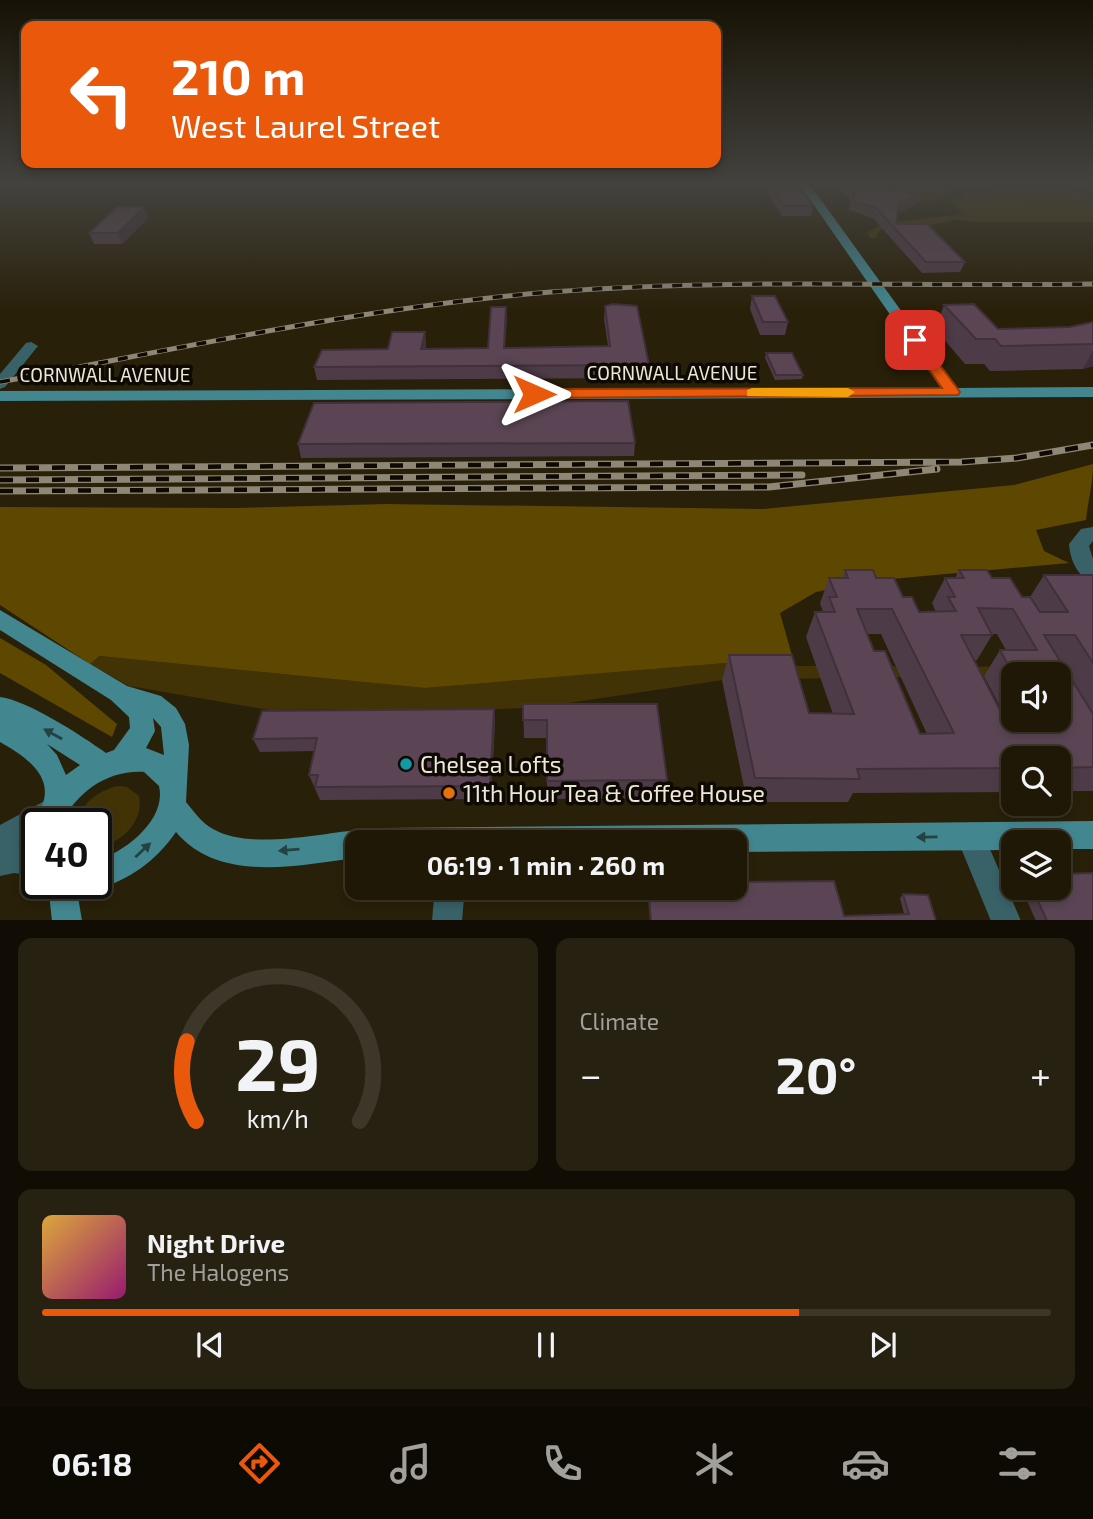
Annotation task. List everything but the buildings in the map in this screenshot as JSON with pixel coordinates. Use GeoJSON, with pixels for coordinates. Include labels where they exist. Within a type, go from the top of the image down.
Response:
{"type":"FeatureCollection","features":[{"type":"Feature","properties":{"kind":"street"},"geometry":{"type":"LineString","coordinates":[[834,225],[953,392]]}},
{"type":"Feature","properties":{"kind":"street"},"geometry":{"type":"LineString","coordinates":[[0,384],[31,346]]}},
{"type":"Feature","properties":{"kind":"street","name":"CORNWALL AVENUE"},"geometry":{"type":"LineString","coordinates":[[0,396],[1093,392]]}},
{"type":"Feature","properties":{"kind":"street"},"geometry":{"type":"LineString","coordinates":[[1090,534],[1079,544],[1080,556],[1093,574]]}},
{"type":"Feature","properties":{"kind":"street"},"geometry":{"type":"LineString","coordinates":[[0,619],[119,693],[140,712],[144,722],[138,741],[112,763],[83,778],[56,808]]}},
{"type":"Feature","properties":{"kind":"street"},"geometry":{"type":"LineString","coordinates":[[112,869],[129,862],[148,846],[164,826],[172,797],[178,752],[169,718],[159,707],[119,693]]}},
{"type":"Feature","properties":{"kind":"street"},"geometry":{"type":"LineString","coordinates":[[0,708],[8,709],[112,763],[140,760],[155,764],[166,774],[172,797],[202,838],[223,848],[256,853],[345,845]]}},
{"type":"Feature","properties":{"kind":"street"},"geometry":{"type":"LineString","coordinates":[[0,729],[44,754],[55,776],[52,808]]}},
{"type":"Feature","properties":{"kind":"street"},"geometry":{"type":"LineString","coordinates":[[0,840],[21,829]]}},
{"type":"Feature","properties":{"kind":"street"},"geometry":{"type":"LineString","coordinates":[[747,838],[1093,835]]}},
{"type":"Feature","properties":{"kind":"street"},"geometry":{"type":"LineString","coordinates":[[970,836],[1006,920]]}},
{"type":"Feature","properties":{"kind":"street"},"geometry":{"type":"LineString","coordinates":[[0,862],[21,860]]}},
{"type":"Feature","properties":{"kind":"street"},"geometry":{"type":"LineString","coordinates":[[64,899],[67,920]]}},
{"type":"Feature","properties":{"kind":"street"},"geometry":{"type":"LineString","coordinates":[[447,920],[449,900]]}},
{"type":"Feature","properties":{"kind":"shaded area"},"geometry":{"type":"Polygon","coordinates":[[[880,225],[933,225],[887,227],[879,231],[876,238],[870,238],[867,233],[880,225]]]}},
{"type":"Feature","properties":{"kind":"shaded area"},"geometry":{"type":"Polygon","coordinates":[[[1093,464],[1086,520],[1036,530],[1044,551],[1069,563],[869,581],[816,592],[780,613],[795,666],[738,662],[425,688],[99,656],[90,664],[0,605],[0,507],[237,508],[386,504],[763,509],[1014,485],[1093,464]]]}},
{"type":"Feature","properties":{"kind":"shaded area"},"geometry":{"type":"Polygon","coordinates":[[[0,638],[46,665],[117,724],[112,737],[0,673],[0,638]]]}},
{"type":"Feature","properties":{"kind":"shaded area"},"geometry":{"type":"Polygon","coordinates":[[[98,656],[425,688],[738,662],[795,666],[1001,667],[1001,675],[723,680],[541,707],[407,714],[328,709],[269,710],[129,686],[90,664],[98,656]]]}},
{"type":"Feature","properties":{"kind":"shaded area"},"geometry":{"type":"Polygon","coordinates":[[[1071,667],[1093,667],[1093,674],[1071,674],[1071,667]]]}},
{"type":"Feature","properties":{"kind":"shaded area"},"geometry":{"type":"Polygon","coordinates":[[[117,786],[127,787],[139,796],[140,806],[134,823],[112,842],[112,808],[84,808],[91,799],[117,786]]]}},
{"type":"Feature","properties":{"kind":"railway"},"geometry":{"type":"LineString","coordinates":[[0,382],[343,318],[551,292],[686,285],[1093,284]]}},
{"type":"Feature","properties":{"kind":"railway"},"geometry":{"type":"LineString","coordinates":[[0,468],[961,462],[1017,458],[1093,445]]}},
{"type":"Feature","properties":{"kind":"railway"},"geometry":{"type":"LineString","coordinates":[[0,491],[769,487],[937,469]]}},
{"type":"Feature","properties":{"kind":"railway"},"geometry":{"type":"LineString","coordinates":[[0,480],[802,475]]}},
{"type":"Feature","properties":{"kind":"slow traffic"},"geometry":{"type":"LineString","coordinates":[[752,393],[848,392]]}},
{"type":"Feature","properties":{"kind":"place","name":"Chelsea Lofts"},"geometry":{"type":"Point","coordinates":[406,764]}},
{"type":"Feature","properties":{"kind":"place","name":"11th Hour Tea & Coffee House"},"geometry":{"type":"Point","coordinates":[449,793]}},
{"type":"Feature","properties":{"kind":"route"},"geometry":{"type":"LineString","coordinates":[[534,394],[953,392],[915,340]]}}]}
